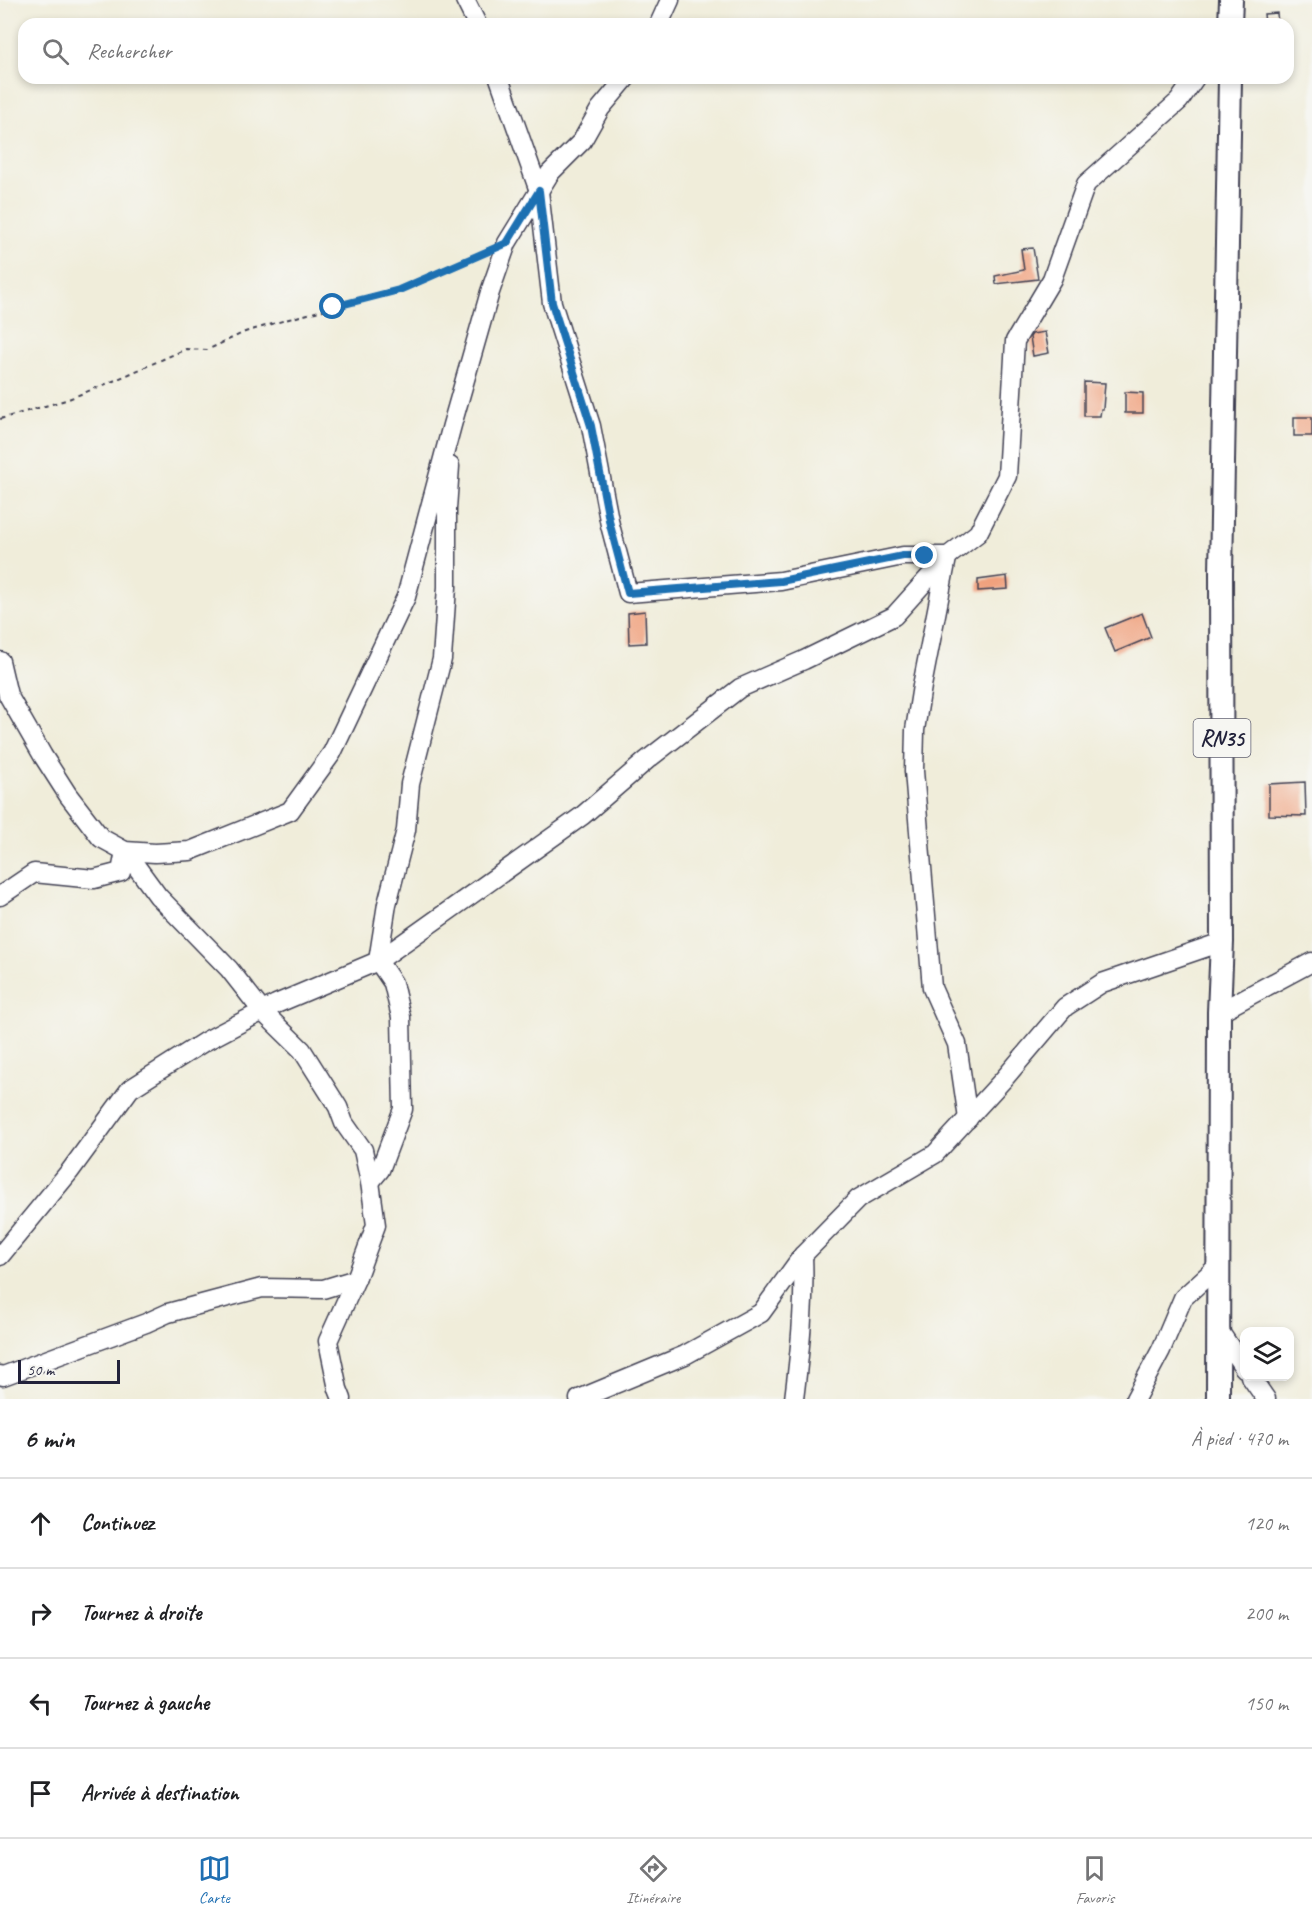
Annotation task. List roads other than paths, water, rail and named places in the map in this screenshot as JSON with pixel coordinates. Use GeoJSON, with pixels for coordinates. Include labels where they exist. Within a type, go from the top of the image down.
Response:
{"type":"FeatureCollection","features":[{"type":"Feature","properties":{"kind":"main road"},"geometry":{"type":"LineString","coordinates":[[1230,18],[1231,0]]}},
{"type":"Feature","properties":{"kind":"main road","name":"RN35"},"geometry":{"type":"LineString","coordinates":[[1218,1399],[1220,1332],[1219,1012],[1222,942],[1221,573],[1230,84]]}},
{"type":"Feature","properties":{"kind":"street"},"geometry":{"type":"LineString","coordinates":[[465,0],[474,18]]}},
{"type":"Feature","properties":{"kind":"street"},"geometry":{"type":"LineString","coordinates":[[662,18],[670,0]]}},
{"type":"Feature","properties":{"kind":"street"},"geometry":{"type":"LineString","coordinates":[[501,84],[539,191],[552,303],[591,426],[610,525],[628,593],[781,581],[903,556],[948,556]]}},
{"type":"Feature","properties":{"kind":"street"},"geometry":{"type":"LineString","coordinates":[[0,661],[8,695],[68,795],[101,838],[125,851],[154,853],[190,851],[290,811],[332,753],[406,597],[452,425],[490,292],[507,243],[550,173],[582,141],[600,109],[621,84]]}},
{"type":"Feature","properties":{"kind":"street"},"geometry":{"type":"LineString","coordinates":[[0,1256],[70,1171],[130,1089],[204,1042],[262,1011],[378,961],[582,816],[646,760],[740,688],[894,616],[948,556],[978,532],[1007,476],[1015,341],[1052,279],[1086,184],[1179,101],[1191,84]]}},
{"type":"Feature","properties":{"kind":"street"},"geometry":{"type":"LineString","coordinates":[[370,1182],[380,1170],[403,1109],[401,1017],[393,983],[378,961],[387,904],[406,830],[410,784],[442,659],[447,587],[447,509],[452,425]]}},
{"type":"Feature","properties":{"kind":"street"},"geometry":{"type":"LineString","coordinates":[[948,556],[917,719],[914,771],[932,988],[957,1044],[968,1119]]}},
{"type":"Feature","properties":{"kind":"street"},"geometry":{"type":"LineString","coordinates":[[0,896],[34,873],[94,879],[121,872],[125,851]]}},
{"type":"Feature","properties":{"kind":"street"},"geometry":{"type":"LineString","coordinates":[[125,851],[158,896],[229,969],[262,1011],[302,1050],[338,1107],[344,1123],[363,1150],[376,1225],[356,1279],[328,1341],[342,1399]]}},
{"type":"Feature","properties":{"kind":"street"},"geometry":{"type":"LineString","coordinates":[[579,1399],[685,1355],[761,1313],[803,1255],[858,1199],[936,1154],[1065,1007],[1102,983],[1222,942]]}},
{"type":"Feature","properties":{"kind":"street"},"geometry":{"type":"LineString","coordinates":[[1219,1012],[1312,962]]}},
{"type":"Feature","properties":{"kind":"street"},"geometry":{"type":"LineString","coordinates":[[794,1399],[804,1295],[803,1255]]}},
{"type":"Feature","properties":{"kind":"street"},"geometry":{"type":"LineString","coordinates":[[1135,1399],[1161,1350],[1183,1298],[1220,1264]]}},
{"type":"Feature","properties":{"kind":"street"},"geometry":{"type":"LineString","coordinates":[[0,1375],[3,1376],[168,1313],[262,1288],[323,1289],[356,1279]]}},
{"type":"Feature","properties":{"kind":"street"},"geometry":{"type":"LineString","coordinates":[[1220,1332],[1240,1361]]}},
{"type":"Feature","properties":{"kind":"street"},"geometry":{"type":"LineString","coordinates":[[1253,1381],[1266,1399]]}}]}
